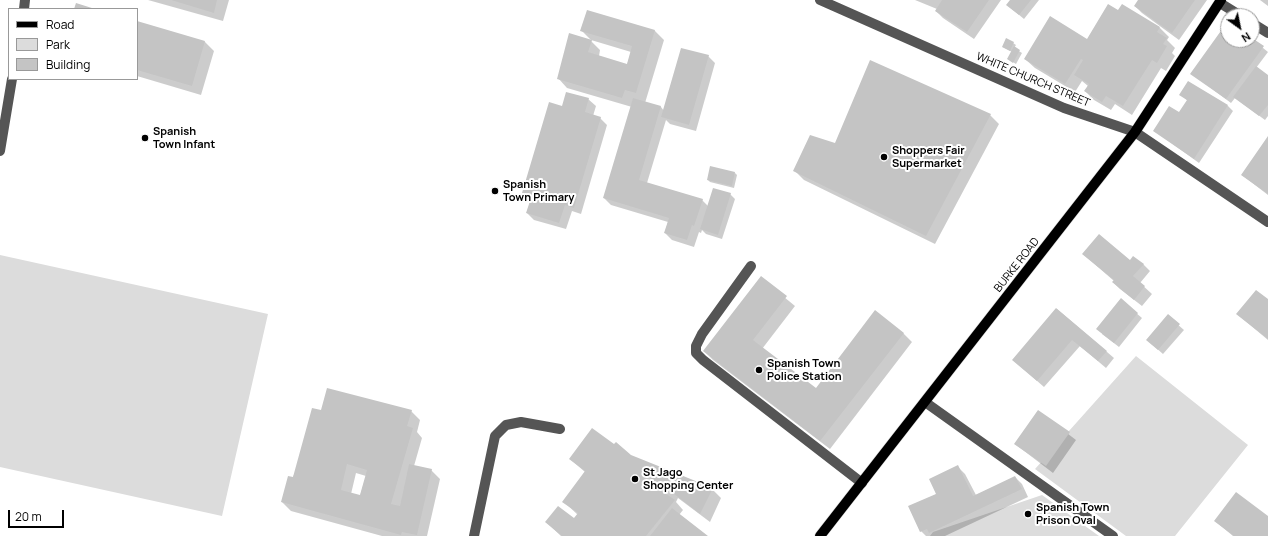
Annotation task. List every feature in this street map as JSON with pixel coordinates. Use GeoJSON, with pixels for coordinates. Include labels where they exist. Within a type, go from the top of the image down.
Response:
{"type":"FeatureCollection","features":[{"type":"Feature","properties":{"kind":"main road","name":"BURKE ROAD"},"geometry":{"type":"LineString","coordinates":[[820,536],[1135,132],[1220,1]]}},
{"type":"Feature","properties":{"kind":"street","name":"WHITE CHURCH STREET"},"geometry":{"type":"LineString","coordinates":[[820,0],[1064,108],[1135,132],[1268,222]]}},
{"type":"Feature","properties":{"kind":"street"},"geometry":{"type":"LineString","coordinates":[[1220,1],[1230,8]]}},
{"type":"Feature","properties":{"kind":"street"},"geometry":{"type":"LineString","coordinates":[[0,151],[12,80]]}},
{"type":"Feature","properties":{"kind":"street"},"geometry":{"type":"LineString","coordinates":[[751,266],[702,334],[696,346],[696,353],[703,360],[862,482]]}},
{"type":"Feature","properties":{"kind":"street"},"geometry":{"type":"LineString","coordinates":[[926,402],[1113,536]]}},
{"type":"Feature","properties":{"kind":"street"},"geometry":{"type":"LineString","coordinates":[[474,536],[495,436],[506,425],[521,422],[560,429]]}},
{"type":"Feature","properties":{"kind":"green space"},"geometry":{"type":"Polygon","coordinates":[[[0,255],[268,314],[222,516],[0,467],[0,255]]]}},
{"type":"Feature","properties":{"kind":"green space"},"geometry":{"type":"Polygon","coordinates":[[[1136,356],[1248,445],[1175,536],[1126,536],[1035,469],[1136,356]]]}},
{"type":"Feature","properties":{"kind":"green space","name":"Spanish Town Prison Oval"},"geometry":{"type":"Polygon","coordinates":[[[1042,495],[1099,536],[930,536],[933,532],[1042,495]]]}},
{"type":"Feature","properties":{"kind":"building"},"geometry":{"type":"Polygon","coordinates":[[[171,0],[217,0],[214,13],[171,0]]]}},
{"type":"Feature","properties":{"kind":"building"},"geometry":{"type":"Polygon","coordinates":[[[942,0],[989,0],[967,32],[935,11],[942,0]]]}},
{"type":"Feature","properties":{"kind":"building"},"geometry":{"type":"Polygon","coordinates":[[[1010,0],[1031,0],[1019,15],[1006,5],[1010,0]]]}},
{"type":"Feature","properties":{"kind":"building"},"geometry":{"type":"Polygon","coordinates":[[[1138,0],[1195,0],[1172,33],[1134,6],[1138,0]]]}},
{"type":"Feature","properties":{"kind":"building"},"geometry":{"type":"Polygon","coordinates":[[[76,3],[92,8],[74,8],[76,3]]]}},
{"type":"Feature","properties":{"kind":"building"},"geometry":{"type":"Polygon","coordinates":[[[1108,4],[1118,10],[1122,4],[1160,27],[1157,32],[1167,38],[1163,44],[1167,46],[1157,63],[1152,60],[1123,106],[1106,96],[1102,102],[1084,91],[1089,84],[1074,75],[1083,60],[1081,59],[1065,84],[1024,59],[1050,16],[1087,39],[1108,4]]]}},
{"type":"Feature","properties":{"kind":"building"},"geometry":{"type":"Polygon","coordinates":[[[587,10],[655,30],[636,93],[625,90],[622,98],[557,79],[569,33],[592,40],[588,52],[627,64],[632,46],[580,31],[587,10]]]}},
{"type":"Feature","properties":{"kind":"building"},"geometry":{"type":"Polygon","coordinates":[[[138,21],[205,41],[192,86],[138,70],[138,21]]]}},
{"type":"Feature","properties":{"kind":"building"},"geometry":{"type":"Polygon","coordinates":[[[1220,32],[1220,48],[1260,48],[1260,43],[1264,46],[1226,99],[1190,74],[1220,32]]]}},
{"type":"Feature","properties":{"kind":"building"},"geometry":{"type":"Polygon","coordinates":[[[1006,38],[1014,42],[1010,51],[1002,47],[1006,38]]]}},
{"type":"Feature","properties":{"kind":"building"},"geometry":{"type":"Polygon","coordinates":[[[1014,46],[1020,50],[1013,63],[1007,59],[1014,46]]]}},
{"type":"Feature","properties":{"kind":"building"},"geometry":{"type":"Polygon","coordinates":[[[681,48],[709,55],[689,125],[661,117],[681,48]]]}},
{"type":"Feature","properties":{"kind":"building","name":"Shoppers Fair Supermarket"},"geometry":{"type":"Polygon","coordinates":[[[870,60],[991,114],[926,236],[793,171],[810,135],[835,143],[870,60]]]}},
{"type":"Feature","properties":{"kind":"building"},"geometry":{"type":"Polygon","coordinates":[[[1256,66],[1268,75],[1268,105],[1259,116],[1233,97],[1256,66]]]}},
{"type":"Feature","properties":{"kind":"building"},"geometry":{"type":"Polygon","coordinates":[[[1188,81],[1228,105],[1194,159],[1153,131],[1169,106],[1179,112],[1187,100],[1179,95],[1188,81]]]}},
{"type":"Feature","properties":{"kind":"building","name":"Spanish Town Primary"},"geometry":{"type":"Polygon","coordinates":[[[566,92],[589,98],[585,112],[601,117],[574,208],[565,205],[559,223],[526,213],[532,195],[522,193],[549,102],[562,106],[566,92]]]}},
{"type":"Feature","properties":{"kind":"building","name":"Spanish Town Primary"},"geometry":{"type":"Polygon","coordinates":[[[633,98],[661,106],[639,180],[703,199],[694,226],[692,225],[687,240],[664,233],[669,218],[603,198],[633,98]]]}},
{"type":"Feature","properties":{"kind":"building"},"geometry":{"type":"Polygon","coordinates":[[[1268,136],[1268,194],[1241,175],[1268,136]]]}},
{"type":"Feature","properties":{"kind":"building"},"geometry":{"type":"Polygon","coordinates":[[[710,166],[735,172],[732,186],[707,180],[710,166]]]}},
{"type":"Feature","properties":{"kind":"building"},"geometry":{"type":"Polygon","coordinates":[[[713,188],[731,193],[718,235],[700,229],[713,188]]]}},
{"type":"Feature","properties":{"kind":"building"},"geometry":{"type":"Polygon","coordinates":[[[1099,234],[1130,260],[1133,256],[1144,264],[1133,276],[1145,286],[1134,300],[1112,282],[1114,280],[1082,254],[1099,234]]]}},
{"type":"Feature","properties":{"kind":"building","name":"Spanish Town Police Station"},"geometry":{"type":"Polygon","coordinates":[[[761,276],[787,296],[753,340],[816,388],[875,310],[904,333],[820,441],[703,351],[761,276]]]}},
{"type":"Feature","properties":{"kind":"building"},"geometry":{"type":"Polygon","coordinates":[[[1256,290],[1268,299],[1268,339],[1236,314],[1256,290]]]}},
{"type":"Feature","properties":{"kind":"building"},"geometry":{"type":"Polygon","coordinates":[[[1121,298],[1138,313],[1114,343],[1096,329],[1121,298]]]}},
{"type":"Feature","properties":{"kind":"building"},"geometry":{"type":"Polygon","coordinates":[[[1056,308],[1107,351],[1098,361],[1072,340],[1037,381],[1012,360],[1056,308]]]}},
{"type":"Feature","properties":{"kind":"building"},"geometry":{"type":"Polygon","coordinates":[[[1168,314],[1180,324],[1158,350],[1146,340],[1168,314]]]}},
{"type":"Feature","properties":{"kind":"building"},"geometry":{"type":"Polygon","coordinates":[[[327,388],[412,410],[407,426],[413,428],[391,504],[400,506],[409,464],[432,469],[417,535],[402,532],[401,535],[281,502],[288,476],[293,477],[312,408],[321,410],[327,388]],[[347,464],[341,490],[360,495],[367,470],[347,464]]]}},
{"type":"Feature","properties":{"kind":"building"},"geometry":{"type":"Polygon","coordinates":[[[1038,410],[1070,432],[1046,466],[1014,444],[1038,410]]]}},
{"type":"Feature","properties":{"kind":"building","name":"St Jago Shopping Center"},"geometry":{"type":"Polygon","coordinates":[[[592,428],[614,444],[616,442],[631,455],[713,488],[700,514],[669,490],[666,494],[675,500],[646,536],[562,536],[545,522],[558,506],[574,518],[578,513],[562,502],[585,471],[569,459],[592,428]]]}},
{"type":"Feature","properties":{"kind":"building"},"geometry":{"type":"Polygon","coordinates":[[[958,465],[973,496],[1015,476],[1022,489],[929,533],[927,529],[920,532],[908,506],[936,494],[929,479],[958,465]]]}},
{"type":"Feature","properties":{"kind":"building"},"geometry":{"type":"Polygon","coordinates":[[[1236,492],[1268,516],[1268,536],[1234,536],[1214,521],[1236,492]]]}},
{"type":"Feature","properties":{"kind":"building","name":"St Jago Shopping Center"},"geometry":{"type":"Polygon","coordinates":[[[672,508],[708,536],[650,536],[672,508]]]}},
{"type":"Feature","properties":{"kind":"place","name":"Spanish Town Infant"},"geometry":{"type":"Point","coordinates":[145,138]}},
{"type":"Feature","properties":{"kind":"place","name":"Shoppers Fair Supermarket"},"geometry":{"type":"Point","coordinates":[884,157]}},
{"type":"Feature","properties":{"kind":"place","name":"Spanish Town Primary"},"geometry":{"type":"Point","coordinates":[495,191]}},
{"type":"Feature","properties":{"kind":"place","name":"Spanish Town Police Station"},"geometry":{"type":"Point","coordinates":[759,370]}},
{"type":"Feature","properties":{"kind":"place","name":"St Jago Shopping Center"},"geometry":{"type":"Point","coordinates":[635,479]}},
{"type":"Feature","properties":{"kind":"place","name":"Spanish Town Prison Oval"},"geometry":{"type":"Point","coordinates":[1028,514]}}]}
